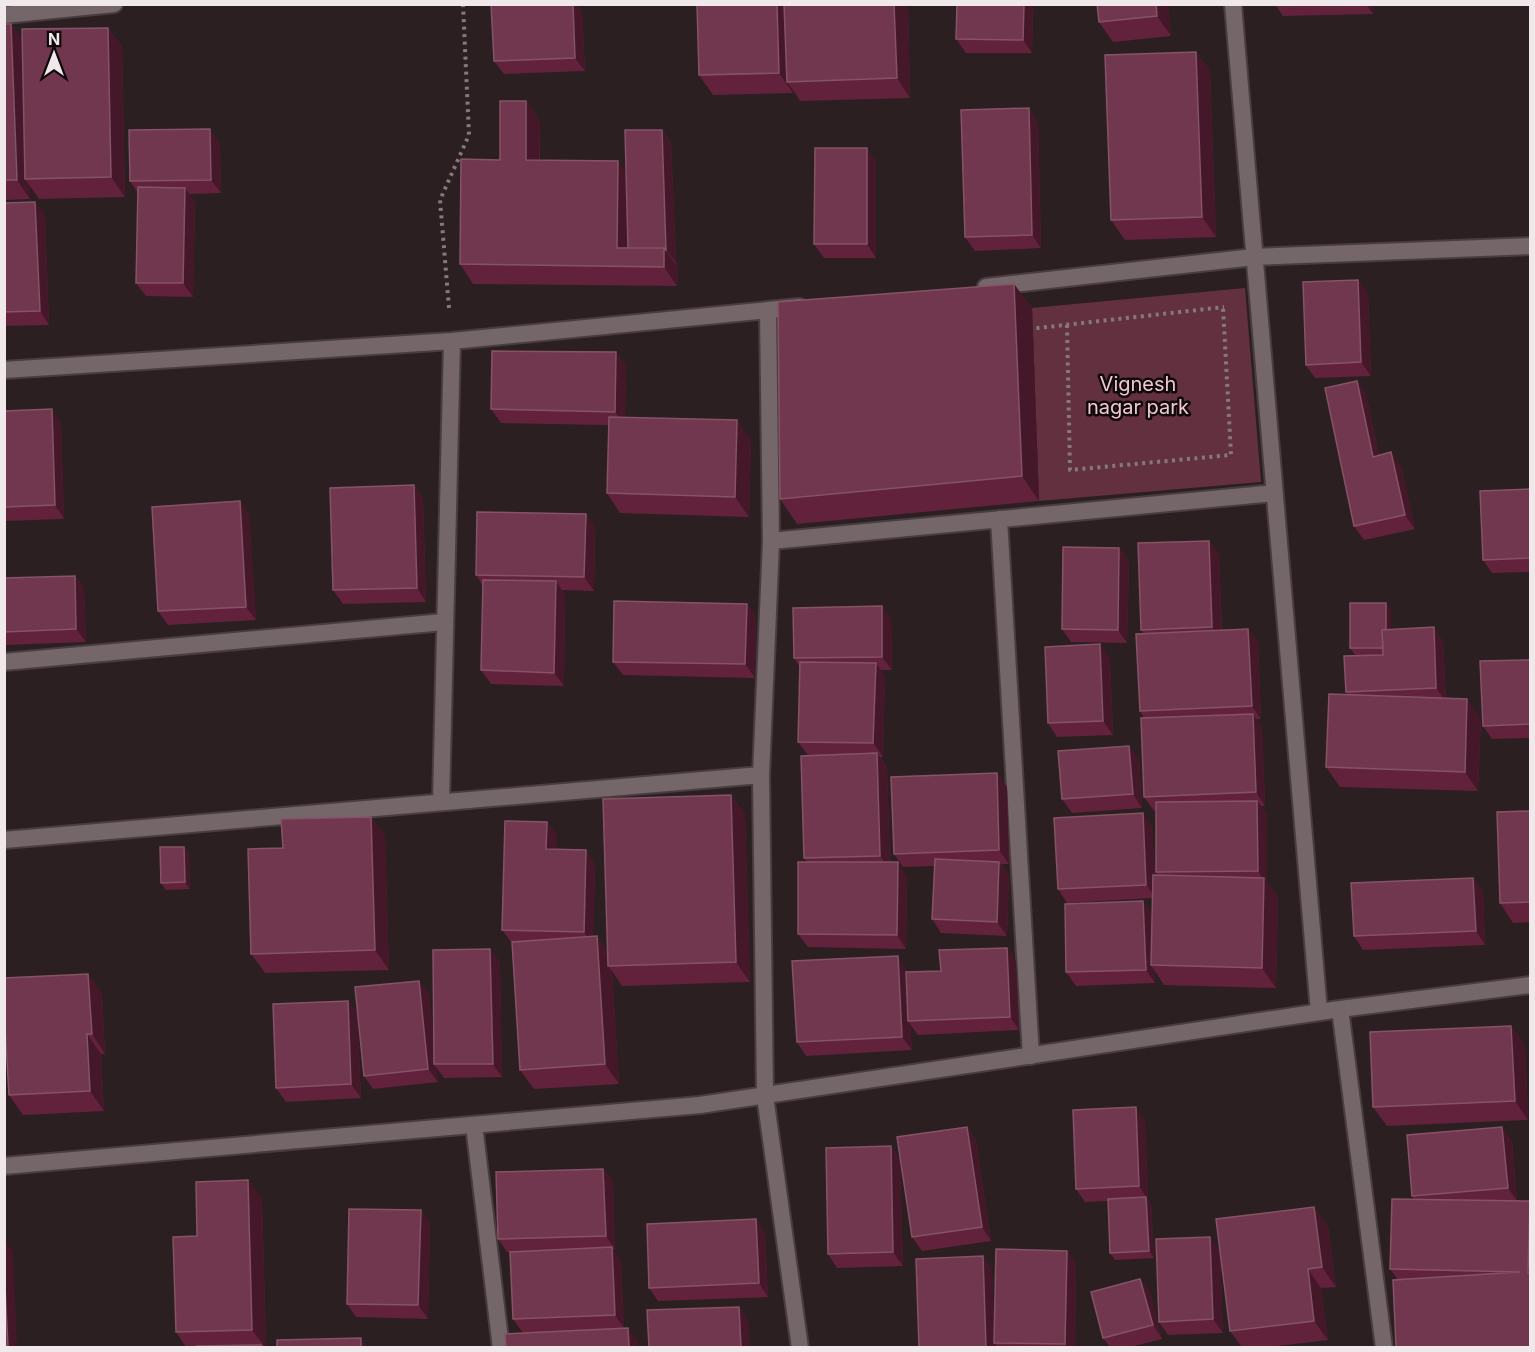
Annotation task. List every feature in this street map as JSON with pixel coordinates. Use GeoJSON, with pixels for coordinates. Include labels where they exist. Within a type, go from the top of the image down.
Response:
{"type":"FeatureCollection","features":[{"type":"Feature","properties":{"kind":"street"},"geometry":{"type":"LineString","coordinates":[[4,15],[114,4]]}},
{"type":"Feature","properties":{"kind":"street"},"geometry":{"type":"LineString","coordinates":[[1233,4],[1319,1012]]}},
{"type":"Feature","properties":{"kind":"street"},"geometry":{"type":"LineString","coordinates":[[970,288],[1254,257],[1530,246]]}},
{"type":"Feature","properties":{"kind":"street"},"geometry":{"type":"LineString","coordinates":[[4,370],[452,341],[816,305]]}},
{"type":"Feature","properties":{"kind":"street"},"geometry":{"type":"LineString","coordinates":[[768,311],[771,541],[761,774],[765,1095],[800,1347]]}},
{"type":"Feature","properties":{"kind":"street"},"geometry":{"type":"LineString","coordinates":[[441,802],[452,341]]}},
{"type":"Feature","properties":{"kind":"street"},"geometry":{"type":"LineString","coordinates":[[771,541],[1274,493]]}},
{"type":"Feature","properties":{"kind":"street"},"geometry":{"type":"LineString","coordinates":[[999,519],[1031,1056]]}},
{"type":"Feature","properties":{"kind":"street"},"geometry":{"type":"LineString","coordinates":[[4,662],[444,622]]}},
{"type":"Feature","properties":{"kind":"street"},"geometry":{"type":"LineString","coordinates":[[4,840],[761,774]]}},
{"type":"Feature","properties":{"kind":"street"},"geometry":{"type":"LineString","coordinates":[[4,1166],[700,1105],[1319,1012],[1530,985]]}},
{"type":"Feature","properties":{"kind":"street"},"geometry":{"type":"LineString","coordinates":[[1340,1009],[1381,1347]]}},
{"type":"Feature","properties":{"kind":"street"},"geometry":{"type":"LineString","coordinates":[[474,1125],[501,1347]]}},
{"type":"Feature","properties":{"kind":"path"},"geometry":{"type":"LineString","coordinates":[[452,341],[440,200],[469,135],[463,4]]}},
{"type":"Feature","properties":{"kind":"path"},"geometry":{"type":"LineString","coordinates":[[1023,330],[1258,303]]}},
{"type":"Feature","properties":{"kind":"path"},"geometry":{"type":"LineString","coordinates":[[1067,325],[1070,470],[1231,455],[1223,307]]}},
{"type":"Feature","properties":{"kind":"green space","name":"Vignesh nagar park"},"geometry":{"type":"Polygon","coordinates":[[[1245,288],[1261,482],[1039,501],[1032,308],[1245,288]]]}},
{"type":"Feature","properties":{"kind":"building"},"geometry":{"type":"Polygon","coordinates":[[[491,4],[573,4],[575,58],[494,61],[491,4]]]}},
{"type":"Feature","properties":{"kind":"building"},"geometry":{"type":"Polygon","coordinates":[[[697,4],[777,4],[779,73],[699,75],[697,4]]]}},
{"type":"Feature","properties":{"kind":"building"},"geometry":{"type":"Polygon","coordinates":[[[784,4],[894,4],[897,78],[787,82],[784,4]]]}},
{"type":"Feature","properties":{"kind":"building"},"geometry":{"type":"Polygon","coordinates":[[[957,4],[1024,4],[1023,40],[956,39],[957,4]]]}},
{"type":"Feature","properties":{"kind":"building"},"geometry":{"type":"Polygon","coordinates":[[[1097,4],[1156,4],[1157,16],[1099,22],[1097,4]]]}},
{"type":"Feature","properties":{"kind":"building"},"geometry":{"type":"Polygon","coordinates":[[[4,24],[11,24],[17,180],[4,180],[4,24]]]}},
{"type":"Feature","properties":{"kind":"building"},"geometry":{"type":"Polygon","coordinates":[[[108,28],[111,177],[25,179],[22,29],[108,28]]]}},
{"type":"Feature","properties":{"kind":"building"},"geometry":{"type":"Polygon","coordinates":[[[1196,52],[1202,217],[1111,220],[1105,55],[1196,52]]]}},
{"type":"Feature","properties":{"kind":"building"},"geometry":{"type":"Polygon","coordinates":[[[500,101],[526,101],[526,160],[618,161],[617,248],[664,248],[664,267],[460,264],[461,159],[500,160],[500,101]]]}},
{"type":"Feature","properties":{"kind":"building"},"geometry":{"type":"Polygon","coordinates":[[[1029,108],[1032,235],[965,237],[961,110],[1029,108]]]}},
{"type":"Feature","properties":{"kind":"building"},"geometry":{"type":"Polygon","coordinates":[[[210,129],[211,180],[130,181],[129,130],[210,129]]]}},
{"type":"Feature","properties":{"kind":"building"},"geometry":{"type":"Polygon","coordinates":[[[625,130],[662,130],[666,250],[664,248],[628,248],[625,130]]]}},
{"type":"Feature","properties":{"kind":"building"},"geometry":{"type":"Polygon","coordinates":[[[815,148],[867,148],[867,244],[814,244],[815,148]]]}},
{"type":"Feature","properties":{"kind":"building"},"geometry":{"type":"Polygon","coordinates":[[[138,187],[185,188],[183,283],[136,283],[138,187]]]}},
{"type":"Feature","properties":{"kind":"building"},"geometry":{"type":"Polygon","coordinates":[[[35,202],[40,311],[4,312],[4,203],[35,202]]]}},
{"type":"Feature","properties":{"kind":"building"},"geometry":{"type":"Polygon","coordinates":[[[1358,280],[1361,362],[1306,365],[1303,282],[1358,280]]]}},
{"type":"Feature","properties":{"kind":"building"},"geometry":{"type":"Polygon","coordinates":[[[1014,284],[1022,476],[780,499],[778,302],[1014,284]]]}},
{"type":"Feature","properties":{"kind":"building"},"geometry":{"type":"Polygon","coordinates":[[[492,351],[616,352],[615,412],[491,409],[492,351]]]}},
{"type":"Feature","properties":{"kind":"building"},"geometry":{"type":"Polygon","coordinates":[[[1357,381],[1373,457],[1391,452],[1405,515],[1354,526],[1325,388],[1357,381]]]}},
{"type":"Feature","properties":{"kind":"building"},"geometry":{"type":"Polygon","coordinates":[[[52,409],[55,505],[4,507],[4,411],[52,409]]]}},
{"type":"Feature","properties":{"kind":"building"},"geometry":{"type":"Polygon","coordinates":[[[609,417],[737,420],[735,497],[607,493],[609,417]]]}},
{"type":"Feature","properties":{"kind":"building"},"geometry":{"type":"Polygon","coordinates":[[[414,485],[417,588],[333,590],[330,488],[414,485]]]}},
{"type":"Feature","properties":{"kind":"building"},"geometry":{"type":"Polygon","coordinates":[[[1530,489],[1530,558],[1483,560],[1480,491],[1530,489]]]}},
{"type":"Feature","properties":{"kind":"building"},"geometry":{"type":"Polygon","coordinates":[[[240,501],[246,607],[158,611],[152,507],[240,501]]]}},
{"type":"Feature","properties":{"kind":"building"},"geometry":{"type":"Polygon","coordinates":[[[477,512],[586,514],[584,577],[476,575],[477,512]]]}},
{"type":"Feature","properties":{"kind":"building"},"geometry":{"type":"Polygon","coordinates":[[[1209,541],[1212,627],[1141,630],[1138,543],[1209,541]]]}},
{"type":"Feature","properties":{"kind":"building"},"geometry":{"type":"Polygon","coordinates":[[[1063,547],[1119,548],[1118,630],[1062,629],[1063,547]]]}},
{"type":"Feature","properties":{"kind":"building"},"geometry":{"type":"Polygon","coordinates":[[[75,576],[76,629],[4,632],[4,578],[75,576]]]}},
{"type":"Feature","properties":{"kind":"building"},"geometry":{"type":"Polygon","coordinates":[[[483,580],[556,581],[554,673],[481,670],[483,580]]]}},
{"type":"Feature","properties":{"kind":"building"},"geometry":{"type":"Polygon","coordinates":[[[614,601],[747,604],[745,664],[613,662],[614,601]]]}},
{"type":"Feature","properties":{"kind":"building"},"geometry":{"type":"Polygon","coordinates":[[[1350,603],[1386,603],[1386,629],[1382,630],[1383,648],[1350,648],[1350,603]]]}},
{"type":"Feature","properties":{"kind":"building"},"geometry":{"type":"Polygon","coordinates":[[[882,606],[882,657],[794,658],[793,608],[882,606]]]}},
{"type":"Feature","properties":{"kind":"building"},"geometry":{"type":"Polygon","coordinates":[[[1434,627],[1436,688],[1346,692],[1344,656],[1383,655],[1382,630],[1434,627]]]}},
{"type":"Feature","properties":{"kind":"building"},"geometry":{"type":"Polygon","coordinates":[[[1248,629],[1252,706],[1140,711],[1136,634],[1248,629]]]}},
{"type":"Feature","properties":{"kind":"building"},"geometry":{"type":"Polygon","coordinates":[[[1100,644],[1103,721],[1048,723],[1045,647],[1100,644]]]}},
{"type":"Feature","properties":{"kind":"building"},"geometry":{"type":"Polygon","coordinates":[[[1530,660],[1530,724],[1483,726],[1480,661],[1530,660]]]}},
{"type":"Feature","properties":{"kind":"building"},"geometry":{"type":"Polygon","coordinates":[[[800,662],[876,663],[873,743],[798,742],[800,662]]]}},
{"type":"Feature","properties":{"kind":"building"},"geometry":{"type":"Polygon","coordinates":[[[1329,694],[1467,699],[1465,772],[1326,767],[1329,694]]]}},
{"type":"Feature","properties":{"kind":"building"},"geometry":{"type":"Polygon","coordinates":[[[1253,714],[1256,792],[1144,797],[1141,718],[1253,714]]]}},
{"type":"Feature","properties":{"kind":"building"},"geometry":{"type":"Polygon","coordinates":[[[1129,746],[1133,794],[1062,799],[1058,751],[1129,746]]]}},
{"type":"Feature","properties":{"kind":"building"},"geometry":{"type":"Polygon","coordinates":[[[877,753],[880,856],[804,858],[801,756],[877,753]]]}},
{"type":"Feature","properties":{"kind":"building"},"geometry":{"type":"Polygon","coordinates":[[[997,773],[999,850],[894,854],[891,777],[997,773]]]}},
{"type":"Feature","properties":{"kind":"building"},"geometry":{"type":"Polygon","coordinates":[[[731,795],[736,962],[608,966],[603,799],[731,795]]]}},
{"type":"Feature","properties":{"kind":"building"},"geometry":{"type":"Polygon","coordinates":[[[1257,801],[1258,871],[1156,872],[1156,802],[1257,801]]]}},
{"type":"Feature","properties":{"kind":"building"},"geometry":{"type":"Polygon","coordinates":[[[1530,811],[1530,902],[1500,903],[1497,812],[1530,811]]]}},
{"type":"Feature","properties":{"kind":"building"},"geometry":{"type":"Polygon","coordinates":[[[1143,813],[1146,885],[1058,889],[1054,818],[1143,813]]]}},
{"type":"Feature","properties":{"kind":"building"},"geometry":{"type":"Polygon","coordinates":[[[371,817],[375,950],[251,954],[248,849],[283,848],[281,819],[371,817]]]}},
{"type":"Feature","properties":{"kind":"building"},"geometry":{"type":"Polygon","coordinates":[[[505,821],[547,822],[546,849],[586,850],[584,932],[502,930],[505,821]]]}},
{"type":"Feature","properties":{"kind":"building"},"geometry":{"type":"Polygon","coordinates":[[[160,847],[184,847],[185,882],[161,883],[160,847]]]}},
{"type":"Feature","properties":{"kind":"building"},"geometry":{"type":"Polygon","coordinates":[[[935,859],[999,862],[997,922],[932,919],[935,859]]]}},
{"type":"Feature","properties":{"kind":"building"},"geometry":{"type":"Polygon","coordinates":[[[798,862],[898,862],[897,935],[798,934],[798,862]]]}},
{"type":"Feature","properties":{"kind":"building"},"geometry":{"type":"Polygon","coordinates":[[[1153,875],[1264,878],[1262,968],[1151,965],[1153,875]]]}},
{"type":"Feature","properties":{"kind":"building"},"geometry":{"type":"Polygon","coordinates":[[[1473,878],[1476,931],[1354,936],[1351,883],[1473,878]]]}},
{"type":"Feature","properties":{"kind":"building"},"geometry":{"type":"Polygon","coordinates":[[[1143,901],[1146,970],[1066,972],[1065,904],[1143,901]]]}},
{"type":"Feature","properties":{"kind":"building"},"geometry":{"type":"Polygon","coordinates":[[[597,936],[605,1064],[520,1070],[512,942],[597,936]]]}},
{"type":"Feature","properties":{"kind":"building"},"geometry":{"type":"Polygon","coordinates":[[[1007,948],[1010,1017],[908,1021],[906,972],[941,971],[939,950],[1007,948]]]}},
{"type":"Feature","properties":{"kind":"building"},"geometry":{"type":"Polygon","coordinates":[[[490,949],[493,1064],[434,1064],[433,950],[490,949]]]}},
{"type":"Feature","properties":{"kind":"building"},"geometry":{"type":"Polygon","coordinates":[[[898,956],[902,1037],[797,1042],[792,961],[898,956]]]}},
{"type":"Feature","properties":{"kind":"building"},"geometry":{"type":"Polygon","coordinates":[[[88,974],[92,1034],[87,1034],[90,1091],[9,1095],[4,978],[88,974]]]}},
{"type":"Feature","properties":{"kind":"building"},"geometry":{"type":"Polygon","coordinates":[[[419,981],[428,1069],[364,1076],[355,987],[419,981]]]}},
{"type":"Feature","properties":{"kind":"building"},"geometry":{"type":"Polygon","coordinates":[[[348,1001],[351,1084],[276,1088],[273,1004],[348,1001]]]}},
{"type":"Feature","properties":{"kind":"building"},"geometry":{"type":"Polygon","coordinates":[[[1511,1026],[1515,1101],[1373,1107],[1370,1032],[1511,1026]]]}},
{"type":"Feature","properties":{"kind":"building"},"geometry":{"type":"Polygon","coordinates":[[[1136,1107],[1139,1186],[1076,1189],[1073,1110],[1136,1107]]]}},
{"type":"Feature","properties":{"kind":"building"},"geometry":{"type":"Polygon","coordinates":[[[967,1127],[982,1227],[912,1237],[897,1137],[967,1127]]]}},
{"type":"Feature","properties":{"kind":"building"},"geometry":{"type":"Polygon","coordinates":[[[1502,1127],[1508,1188],[1412,1196],[1407,1135],[1502,1127]]]}},
{"type":"Feature","properties":{"kind":"building"},"geometry":{"type":"Polygon","coordinates":[[[891,1146],[893,1252],[828,1254],[826,1148],[891,1146]]]}},
{"type":"Feature","properties":{"kind":"building"},"geometry":{"type":"Polygon","coordinates":[[[603,1169],[606,1236],[498,1239],[496,1172],[603,1169]]]}},
{"type":"Feature","properties":{"kind":"building"},"geometry":{"type":"Polygon","coordinates":[[[248,1180],[252,1330],[176,1332],[173,1237],[197,1236],[196,1182],[248,1180]]]}},
{"type":"Feature","properties":{"kind":"building"},"geometry":{"type":"Polygon","coordinates":[[[1146,1197],[1149,1251],[1110,1253],[1108,1199],[1146,1197]]]}},
{"type":"Feature","properties":{"kind":"building"},"geometry":{"type":"Polygon","coordinates":[[[1392,1199],[1530,1201],[1528,1273],[1530,1273],[1530,1347],[1396,1347],[1393,1280],[1520,1272],[1390,1269],[1392,1199]]]}},
{"type":"Feature","properties":{"kind":"building"},"geometry":{"type":"Polygon","coordinates":[[[1314,1207],[1322,1267],[1308,1269],[1314,1321],[1230,1331],[1216,1219],[1314,1207]]]}},
{"type":"Feature","properties":{"kind":"building"},"geometry":{"type":"Polygon","coordinates":[[[349,1209],[421,1210],[418,1305],[347,1304],[349,1209]]]}},
{"type":"Feature","properties":{"kind":"building"},"geometry":{"type":"Polygon","coordinates":[[[756,1219],[759,1283],[649,1288],[647,1224],[756,1219]]]}},
{"type":"Feature","properties":{"kind":"building"},"geometry":{"type":"Polygon","coordinates":[[[1210,1237],[1213,1319],[1159,1322],[1156,1239],[1210,1237]]]}},
{"type":"Feature","properties":{"kind":"building"},"geometry":{"type":"Polygon","coordinates":[[[612,1247],[615,1315],[513,1319],[510,1252],[612,1247]]]}},
{"type":"Feature","properties":{"kind":"building"},"geometry":{"type":"Polygon","coordinates":[[[996,1249],[1067,1251],[1065,1344],[994,1343],[996,1249]]]}},
{"type":"Feature","properties":{"kind":"building"},"geometry":{"type":"Polygon","coordinates":[[[983,1256],[986,1347],[919,1347],[916,1259],[983,1256]]]}},
{"type":"Feature","properties":{"kind":"building"},"geometry":{"type":"Polygon","coordinates":[[[4,1267],[8,1347],[4,1347],[4,1267]]]}},
{"type":"Feature","properties":{"kind":"building"},"geometry":{"type":"Polygon","coordinates":[[[1140,1279],[1153,1325],[1103,1338],[1091,1292],[1140,1279]]]}},
{"type":"Feature","properties":{"kind":"building"},"geometry":{"type":"Polygon","coordinates":[[[739,1307],[741,1347],[649,1347],[647,1310],[739,1307]]]}},
{"type":"Feature","properties":{"kind":"building"},"geometry":{"type":"Polygon","coordinates":[[[628,1328],[629,1347],[506,1347],[505,1334],[628,1328]]]}},
{"type":"Feature","properties":{"kind":"building"},"geometry":{"type":"Polygon","coordinates":[[[361,1338],[361,1347],[277,1347],[277,1340],[361,1338]]]}},
{"type":"Feature","properties":{"kind":"building"},"geometry":{"type":"Polygon","coordinates":[[[261,1345],[261,1347],[197,1346],[261,1345]]]}}]}
